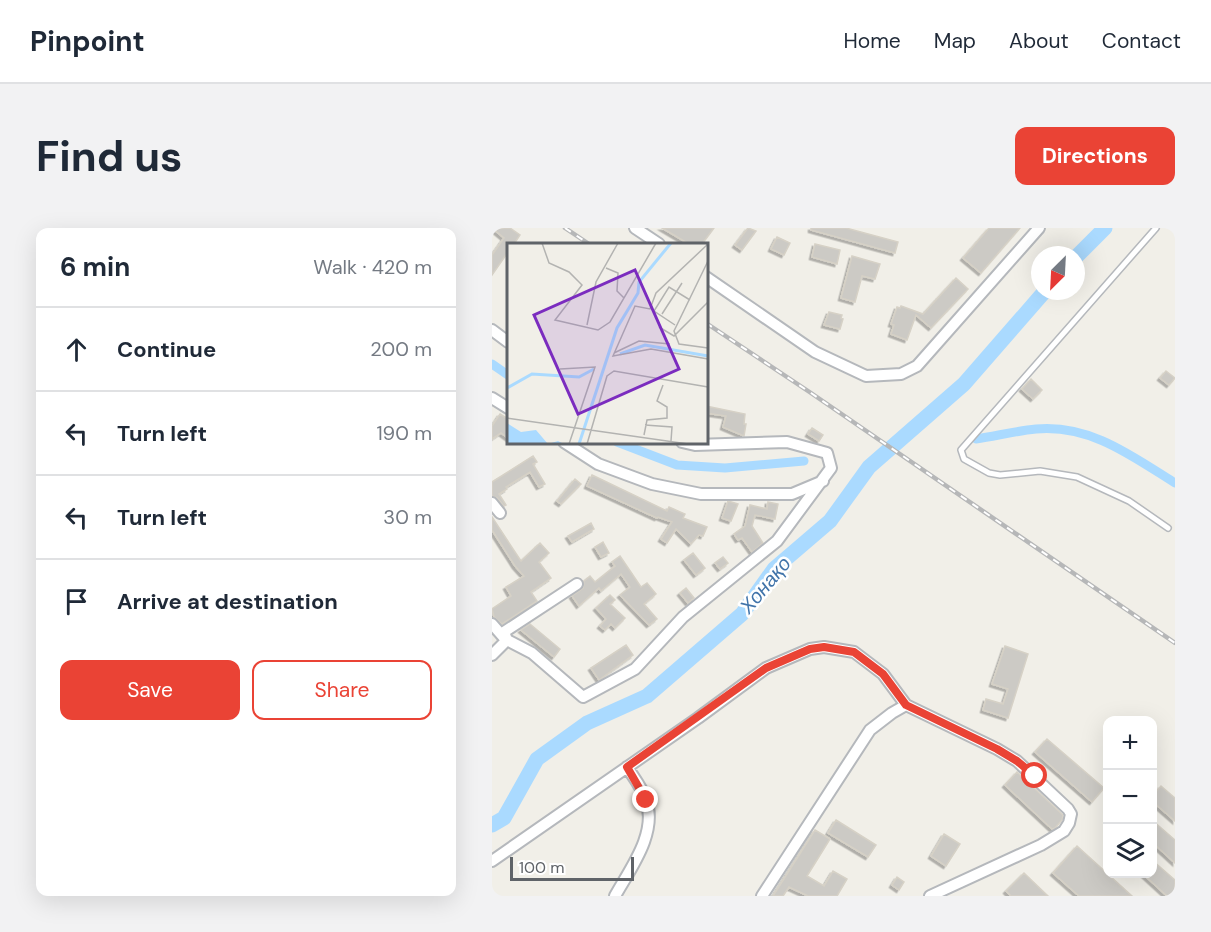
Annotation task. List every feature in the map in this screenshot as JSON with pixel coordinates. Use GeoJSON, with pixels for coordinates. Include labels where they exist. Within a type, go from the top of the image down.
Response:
{"type":"FeatureCollection","features":[{"type":"Feature","properties":{"kind":"street"},"geometry":{"type":"LineString","coordinates":[[635,228],[658,243]]}},
{"type":"Feature","properties":{"kind":"street"},"geometry":{"type":"LineString","coordinates":[[708,278],[815,352],[866,376],[902,374],[917,366],[1039,228]]}},
{"type":"Feature","properties":{"kind":"street"},"geometry":{"type":"LineString","coordinates":[[492,330],[507,341]]}},
{"type":"Feature","properties":{"kind":"street"},"geometry":{"type":"LineString","coordinates":[[492,398],[507,407]]}},
{"type":"Feature","properties":{"kind":"street"},"geometry":{"type":"LineString","coordinates":[[492,624],[507,640],[532,652],[583,697],[635,669],[683,617],[777,541],[831,468],[827,453],[787,442],[691,444]]}},
{"type":"Feature","properties":{"kind":"street"},"geometry":{"type":"LineString","coordinates":[[567,444],[598,464],[651,484],[701,494],[792,494],[823,481]]}},
{"type":"Feature","properties":{"kind":"street"},"geometry":{"type":"LineString","coordinates":[[492,503],[500,513]]}},
{"type":"Feature","properties":{"kind":"street"},"geometry":{"type":"LineString","coordinates":[[507,640],[504,632],[577,584]]}},
{"type":"Feature","properties":{"kind":"street"},"geometry":{"type":"LineString","coordinates":[[492,655],[507,640]]}},
{"type":"Feature","properties":{"kind":"street"},"geometry":{"type":"LineString","coordinates":[[492,861],[766,668],[810,649],[832,648],[854,652],[883,674],[906,705],[1017,761],[1052,792],[1071,814],[1064,831],[1056,836],[930,896]]}},
{"type":"Feature","properties":{"kind":"street"},"geometry":{"type":"LineString","coordinates":[[762,896],[870,730],[891,713],[906,705]]}},
{"type":"Feature","properties":{"kind":"street"},"geometry":{"type":"LineString","coordinates":[[615,896],[638,854],[649,825],[646,800],[627,767]]}},
{"type":"Feature","properties":{"kind":"lane"},"geometry":{"type":"LineString","coordinates":[[1156,228],[961,450],[964,459],[989,473],[1000,475],[1040,471],[1077,477],[1129,501],[1168,528]]}},
{"type":"Feature","properties":{"kind":"building"},"geometry":{"type":"Polygon","coordinates":[[[492,228],[510,228],[520,235],[515,243],[507,243],[507,253],[492,275],[492,255],[504,238],[492,228]]]}},
{"type":"Feature","properties":{"kind":"building"},"geometry":{"type":"Polygon","coordinates":[[[662,228],[714,228],[703,243],[687,243],[662,228]]]}},
{"type":"Feature","properties":{"kind":"building"},"geometry":{"type":"Polygon","coordinates":[[[748,228],[756,231],[742,250],[735,245],[748,228]]]}},
{"type":"Feature","properties":{"kind":"building"},"geometry":{"type":"Polygon","coordinates":[[[811,228],[846,228],[898,242],[895,253],[811,230],[811,228]]]}},
{"type":"Feature","properties":{"kind":"building"},"geometry":{"type":"Polygon","coordinates":[[[989,228],[1020,228],[981,273],[963,258],[989,228]]]}},
{"type":"Feature","properties":{"kind":"building"},"geometry":{"type":"Polygon","coordinates":[[[777,237],[790,243],[784,255],[771,249],[777,237]]]}},
{"type":"Feature","properties":{"kind":"building"},"geometry":{"type":"Polygon","coordinates":[[[815,244],[840,250],[837,264],[812,257],[815,244]]]}},
{"type":"Feature","properties":{"kind":"building"},"geometry":{"type":"Polygon","coordinates":[[[852,256],[880,264],[875,279],[862,276],[855,302],[841,298],[852,256]]]}},
{"type":"Feature","properties":{"kind":"building"},"geometry":{"type":"Polygon","coordinates":[[[956,278],[968,289],[931,328],[916,315],[907,340],[891,334],[894,325],[891,324],[897,307],[901,306],[923,314],[956,278]]]}},
{"type":"Feature","properties":{"kind":"building"},"geometry":{"type":"Polygon","coordinates":[[[829,312],[842,315],[840,329],[824,325],[829,312]]]}},
{"type":"Feature","properties":{"kind":"building"},"geometry":{"type":"Polygon","coordinates":[[[1166,371],[1175,378],[1169,385],[1160,378],[1166,371]]]}},
{"type":"Feature","properties":{"kind":"building"},"geometry":{"type":"Polygon","coordinates":[[[1031,379],[1042,390],[1033,399],[1022,389],[1031,379]]]}},
{"type":"Feature","properties":{"kind":"building"},"geometry":{"type":"Polygon","coordinates":[[[708,406],[745,414],[744,436],[723,427],[726,416],[708,413],[708,406]]]}},
{"type":"Feature","properties":{"kind":"building"},"geometry":{"type":"Polygon","coordinates":[[[500,414],[507,418],[507,437],[501,433],[492,439],[492,426],[500,414]]]}},
{"type":"Feature","properties":{"kind":"building"},"geometry":{"type":"Polygon","coordinates":[[[812,428],[823,435],[819,441],[808,434],[812,428]]]}},
{"type":"Feature","properties":{"kind":"building"},"geometry":{"type":"Polygon","coordinates":[[[533,456],[537,462],[533,464],[545,484],[539,487],[530,472],[499,494],[506,505],[504,506],[492,496],[492,482],[533,456]]]}},
{"type":"Feature","properties":{"kind":"building"},"geometry":{"type":"Polygon","coordinates":[[[592,475],[667,511],[669,507],[685,514],[683,518],[707,527],[703,536],[699,535],[691,544],[676,529],[667,543],[661,539],[672,522],[657,518],[587,486],[592,475]]]}},
{"type":"Feature","properties":{"kind":"building"},"geometry":{"type":"Polygon","coordinates":[[[575,479],[581,484],[561,504],[557,501],[575,479]]]}},
{"type":"Feature","properties":{"kind":"building"},"geometry":{"type":"Polygon","coordinates":[[[728,501],[738,504],[731,521],[722,518],[728,501]]]}},
{"type":"Feature","properties":{"kind":"building"},"geometry":{"type":"Polygon","coordinates":[[[768,502],[778,504],[775,519],[755,515],[752,526],[763,543],[752,552],[742,538],[738,540],[734,534],[745,526],[750,505],[767,509],[768,502]]]}},
{"type":"Feature","properties":{"kind":"building"},"geometry":{"type":"Polygon","coordinates":[[[492,517],[521,561],[540,543],[549,553],[539,562],[551,578],[531,592],[537,601],[502,624],[494,617],[492,609],[511,596],[506,587],[524,576],[492,530],[492,517]]]}},
{"type":"Feature","properties":{"kind":"building"},"geometry":{"type":"Polygon","coordinates":[[[591,523],[594,529],[572,542],[568,536],[591,523]]]}},
{"type":"Feature","properties":{"kind":"building"},"geometry":{"type":"Polygon","coordinates":[[[603,542],[609,553],[601,557],[595,547],[603,542]]]}},
{"type":"Feature","properties":{"kind":"building"},"geometry":{"type":"Polygon","coordinates":[[[693,553],[705,568],[696,575],[684,560],[693,553]]]}},
{"type":"Feature","properties":{"kind":"building"},"geometry":{"type":"Polygon","coordinates":[[[620,556],[641,587],[647,583],[656,594],[644,604],[657,619],[649,625],[620,595],[630,587],[621,574],[601,591],[599,588],[579,606],[572,596],[583,588],[584,581],[590,576],[595,582],[615,566],[612,562],[620,556]]]}},
{"type":"Feature","properties":{"kind":"building"},"geometry":{"type":"Polygon","coordinates":[[[723,557],[728,563],[720,569],[715,563],[723,557]]]}},
{"type":"Feature","properties":{"kind":"building"},"geometry":{"type":"Polygon","coordinates":[[[686,588],[694,598],[688,603],[680,593],[686,588]]]}},
{"type":"Feature","properties":{"kind":"building"},"geometry":{"type":"Polygon","coordinates":[[[610,595],[615,600],[610,604],[625,618],[615,628],[611,624],[605,630],[600,626],[606,619],[596,608],[610,595]]]}},
{"type":"Feature","properties":{"kind":"building"},"geometry":{"type":"Polygon","coordinates":[[[530,624],[560,649],[554,657],[521,630],[530,624]]]}},
{"type":"Feature","properties":{"kind":"building"},"geometry":{"type":"Polygon","coordinates":[[[626,645],[633,655],[599,680],[591,668],[626,645]]]}},
{"type":"Feature","properties":{"kind":"building"},"geometry":{"type":"Polygon","coordinates":[[[1005,646],[1028,654],[1008,718],[983,710],[986,699],[1003,704],[1008,689],[992,684],[1005,646]]]}},
{"type":"Feature","properties":{"kind":"building"},"geometry":{"type":"Polygon","coordinates":[[[1047,739],[1103,789],[1092,802],[1035,752],[1047,739]]]}},
{"type":"Feature","properties":{"kind":"building"},"geometry":{"type":"Polygon","coordinates":[[[1017,772],[1063,815],[1055,828],[1052,829],[1005,785],[1017,772]]]}},
{"type":"Feature","properties":{"kind":"building"},"geometry":{"type":"Polygon","coordinates":[[[1161,786],[1175,798],[1175,821],[1157,805],[1157,790],[1161,786]]]}},
{"type":"Feature","properties":{"kind":"building"},"geometry":{"type":"Polygon","coordinates":[[[836,820],[876,845],[868,857],[828,833],[836,820]]]}},
{"type":"Feature","properties":{"kind":"building"},"geometry":{"type":"Polygon","coordinates":[[[1157,824],[1175,840],[1175,863],[1157,847],[1157,824]]]}},
{"type":"Feature","properties":{"kind":"building"},"geometry":{"type":"Polygon","coordinates":[[[815,830],[830,839],[807,876],[824,886],[833,871],[847,879],[837,896],[808,896],[789,887],[783,896],[773,896],[815,830]]]}},
{"type":"Feature","properties":{"kind":"building"},"geometry":{"type":"Polygon","coordinates":[[[944,834],[960,844],[946,866],[931,856],[944,834]]]}},
{"type":"Feature","properties":{"kind":"building"},"geometry":{"type":"Polygon","coordinates":[[[1077,846],[1103,870],[1103,878],[1112,878],[1132,896],[1079,896],[1053,873],[1077,846]]]}},
{"type":"Feature","properties":{"kind":"building"},"geometry":{"type":"Polygon","coordinates":[[[1157,864],[1175,880],[1175,896],[1167,896],[1147,878],[1157,878],[1157,864]]]}},
{"type":"Feature","properties":{"kind":"building"},"geometry":{"type":"Polygon","coordinates":[[[1024,873],[1048,896],[1011,896],[1006,891],[1024,873]]]}},
{"type":"Feature","properties":{"kind":"building"},"geometry":{"type":"Polygon","coordinates":[[[897,877],[904,882],[899,890],[892,885],[897,877]]]}},
{"type":"Feature","properties":{"kind":"waterway","name":"Хонақо"},"geometry":{"type":"LineString","coordinates":[[1085,248],[1105,228]]}},
{"type":"Feature","properties":{"kind":"waterway","name":"Хонақо"},"geometry":{"type":"LineString","coordinates":[[492,825],[504,818],[537,759],[587,723],[647,696],[742,614],[774,569],[830,521],[869,467],[964,384],[1037,300]]}},
{"type":"Feature","properties":{"kind":"waterway"},"geometry":{"type":"LineString","coordinates":[[492,364],[507,374]]}},
{"type":"Feature","properties":{"kind":"waterway"},"geometry":{"type":"LineString","coordinates":[[976,439],[1036,429],[1074,432],[1110,444],[1175,483]]}},
{"type":"Feature","properties":{"kind":"waterway"},"geometry":{"type":"LineString","coordinates":[[622,444],[677,465],[725,468],[804,461]]}},
{"type":"Feature","properties":{"kind":"railway"},"geometry":{"type":"LineString","coordinates":[[565,228],[588,243]]}},
{"type":"Feature","properties":{"kind":"railway"},"geometry":{"type":"LineString","coordinates":[[708,324],[1175,643]]}},
{"type":"Feature","properties":{"kind":"route"},"geometry":{"type":"LineString","coordinates":[[646,800],[627,767],[766,668],[810,649],[824,647],[854,652],[883,674],[906,705],[997,749],[1017,761],[1035,776]]}}]}
